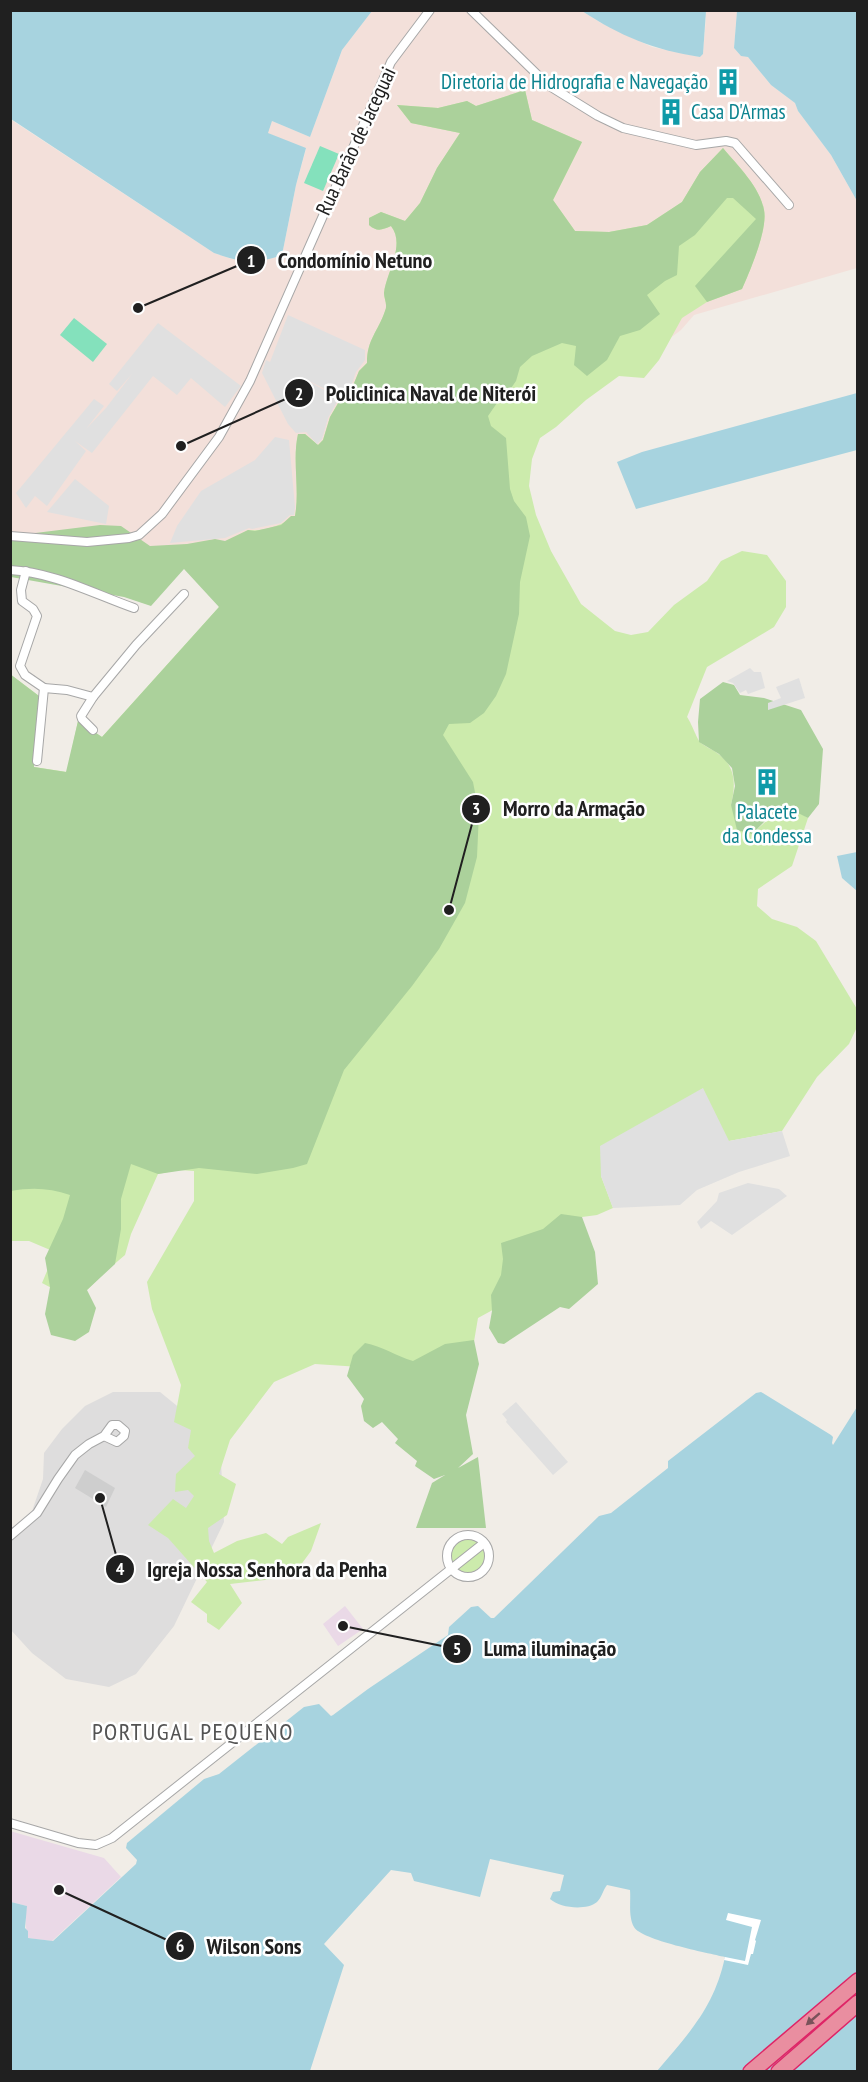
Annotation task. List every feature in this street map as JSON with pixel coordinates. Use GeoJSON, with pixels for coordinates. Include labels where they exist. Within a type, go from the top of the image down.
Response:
{"type":"FeatureCollection","features":[{"type":"Feature","properties":{"kind":"highway"},"geometry":{"type":"LineString","coordinates":[[751,2072],[858,1981]]}},
{"type":"Feature","properties":{"kind":"highway"},"geometry":{"type":"LineString","coordinates":[[779,2072],[858,2003]]}},
{"type":"Feature","properties":{"kind":"street","name":"Rua Barão de Jaceguai"},"geometry":{"type":"LineString","coordinates":[[10,536],[87,542],[129,538],[139,535],[162,514],[219,437],[250,381],[392,62],[430,10]]}},
{"type":"Feature","properties":{"kind":"street"},"geometry":{"type":"LineString","coordinates":[[471,10],[548,85],[598,116],[623,128],[696,145],[722,141],[735,143],[789,205]]}},
{"type":"Feature","properties":{"kind":"street"},"geometry":{"type":"LineString","coordinates":[[10,570],[45,575],[134,608]]}},
{"type":"Feature","properties":{"kind":"street"},"geometry":{"type":"LineString","coordinates":[[26,571],[20,597],[37,616],[20,666],[21,672],[44,688],[67,690],[93,697]]}},
{"type":"Feature","properties":{"kind":"street"},"geometry":{"type":"LineString","coordinates":[[93,730],[81,716],[93,697],[136,645],[184,594]]}},
{"type":"Feature","properties":{"kind":"street"},"geometry":{"type":"LineString","coordinates":[[37,761],[44,688]]}},
{"type":"Feature","properties":{"kind":"street"},"geometry":{"type":"LineString","coordinates":[[10,1536],[37,1513],[75,1455],[100,1439]]}},
{"type":"Feature","properties":{"kind":"street"},"geometry":{"type":"LineString","coordinates":[[10,1524],[21,1527]]}},
{"type":"Feature","properties":{"kind":"street"},"geometry":{"type":"LineString","coordinates":[[467,1535],[484,1543],[489,1557],[483,1570],[471,1577],[457,1575],[452,1570],[448,1564],[447,1551],[454,1540],[467,1535]]}},
{"type":"Feature","properties":{"kind":"street"},"geometry":{"type":"LineString","coordinates":[[10,1823],[78,1844],[89,1845],[103,1842],[124,1830],[328,1665],[484,1543]]}},
{"type":"Feature","properties":{"kind":"shaded area"},"geometry":{"type":"Polygon","coordinates":[[[372,11],[582,11],[601,23],[652,47],[700,57],[703,54],[706,18],[701,11],[737,11],[734,48],[740,55],[748,57],[771,85],[795,103],[798,111],[831,155],[857,201],[857,268],[694,315],[681,330],[653,351],[329,524],[11,577],[10,119],[214,253],[232,259],[254,262],[273,258],[282,255],[296,185],[306,149],[267,133],[272,121],[310,137],[342,50],[372,11]]]}},
{"type":"Feature","properties":{"kind":"shaded area"},"geometry":{"type":"Polygon","coordinates":[[[288,315],[365,350],[365,360],[356,372],[349,392],[343,392],[341,397],[297,375],[339,398],[328,418],[322,439],[317,444],[306,432],[296,433],[288,424],[262,373],[266,360],[270,362],[288,315]]]}},
{"type":"Feature","properties":{"kind":"shaded area"},"geometry":{"type":"Polygon","coordinates":[[[158,323],[241,386],[225,407],[191,378],[177,395],[153,376],[92,453],[75,441],[86,451],[47,506],[35,496],[26,508],[16,493],[94,399],[104,406],[86,429],[106,408],[132,374],[117,391],[109,384],[158,323]]]}},
{"type":"Feature","properties":{"kind":"shaded area"},"geometry":{"type":"Polygon","coordinates":[[[275,437],[289,440],[294,515],[290,515],[281,523],[249,528],[225,538],[170,543],[177,526],[201,491],[255,460],[275,437]]]}},
{"type":"Feature","properties":{"kind":"shaded area"},"geometry":{"type":"Polygon","coordinates":[[[75,479],[109,506],[106,524],[47,512],[75,479]]]}},
{"type":"Feature","properties":{"kind":"shaded area"},"geometry":{"type":"Polygon","coordinates":[[[750,668],[754,672],[761,672],[765,688],[748,694],[746,690],[740,693],[733,683],[727,681],[750,668]]]}},
{"type":"Feature","properties":{"kind":"shaded area"},"geometry":{"type":"Polygon","coordinates":[[[799,678],[805,698],[768,710],[768,703],[781,698],[776,687],[799,678]]]}},
{"type":"Feature","properties":{"kind":"shaded area"},"geometry":{"type":"Polygon","coordinates":[[[703,1088],[729,1141],[782,1131],[790,1156],[739,1172],[697,1190],[680,1205],[613,1208],[601,1176],[600,1146],[703,1088]]]}},
{"type":"Feature","properties":{"kind":"shaded area"},"geometry":{"type":"Polygon","coordinates":[[[748,1183],[779,1189],[787,1196],[732,1235],[711,1221],[701,1229],[697,1222],[717,1201],[719,1193],[748,1183]]]}},
{"type":"Feature","properties":{"kind":"shaded area"},"geometry":{"type":"Polygon","coordinates":[[[113,1392],[160,1392],[209,1432],[221,1462],[224,1522],[174,1626],[136,1674],[109,1687],[66,1679],[32,1653],[11,1630],[11,1528],[30,1517],[43,1479],[44,1453],[62,1429],[85,1406],[113,1392]]]}},
{"type":"Feature","properties":{"kind":"shaded area"},"geometry":{"type":"Polygon","coordinates":[[[516,1402],[568,1462],[553,1475],[506,1422],[502,1414],[516,1402]]]}},
{"type":"Feature","properties":{"kind":"shaded area"},"geometry":{"type":"Polygon","coordinates":[[[85,1470],[115,1488],[106,1507],[75,1488],[85,1470]]]}},
{"type":"Feature","properties":{"kind":"shaded area"},"geometry":{"type":"Polygon","coordinates":[[[345,1606],[363,1629],[338,1646],[323,1624],[345,1606]]]}},
{"type":"Feature","properties":{"kind":"shaded area"},"geometry":{"type":"Polygon","coordinates":[[[10,1831],[104,1858],[121,1877],[52,1941],[27,1938],[25,1914],[27,1906],[11,1902],[10,1831]]]}},
{"type":"Feature","properties":{"kind":"green space"},"geometry":{"type":"Polygon","coordinates":[[[525,90],[532,120],[582,142],[553,200],[575,231],[609,232],[647,225],[682,202],[700,172],[723,148],[748,177],[762,201],[765,218],[763,228],[742,289],[707,302],[682,318],[659,360],[644,378],[619,376],[540,438],[532,459],[529,486],[536,515],[551,551],[581,604],[615,631],[631,635],[648,632],[674,605],[707,581],[721,561],[742,551],[767,555],[786,581],[786,607],[774,627],[707,667],[687,717],[700,742],[717,753],[728,764],[734,783],[731,805],[752,834],[783,812],[795,811],[808,818],[792,866],[758,889],[757,906],[772,919],[797,927],[816,941],[857,1009],[857,1027],[849,1044],[817,1077],[782,1131],[729,1141],[601,1176],[613,1208],[597,1215],[582,1217],[511,1300],[478,1318],[470,1365],[360,1367],[315,1364],[274,1382],[230,1440],[219,1474],[236,1484],[227,1515],[208,1528],[209,1541],[214,1553],[237,1541],[266,1533],[282,1544],[288,1537],[321,1523],[311,1551],[292,1577],[230,1584],[242,1603],[219,1630],[207,1622],[207,1614],[191,1602],[207,1582],[168,1538],[148,1525],[173,1499],[186,1508],[194,1496],[188,1490],[175,1492],[176,1474],[195,1456],[188,1448],[191,1430],[174,1422],[181,1385],[152,1309],[147,1282],[194,1201],[194,1171],[179,1170],[158,1174],[131,1234],[125,1255],[87,1290],[61,1293],[42,1283],[55,1252],[29,1241],[11,1241],[10,674],[39,696],[34,767],[67,772],[78,721],[102,737],[219,607],[208,571],[233,539],[248,530],[273,527],[295,516],[298,434],[305,434],[318,445],[323,440],[330,417],[344,393],[350,393],[359,371],[367,363],[371,342],[386,309],[385,285],[397,242],[391,226],[380,230],[375,229],[369,225],[369,218],[381,212],[405,221],[420,203],[437,168],[460,133],[411,123],[397,105],[438,108],[467,101],[476,106],[525,90]]]}},
{"type":"Feature","properties":{"kind":"green space"},"geometry":{"type":"Polygon","coordinates":[[[525,90],[532,120],[582,142],[553,200],[575,231],[609,232],[647,225],[682,202],[700,172],[723,148],[748,177],[762,201],[765,218],[754,261],[742,289],[707,302],[695,286],[756,219],[733,198],[727,198],[695,235],[679,246],[677,275],[647,295],[660,314],[640,330],[620,336],[607,360],[587,376],[574,365],[576,346],[562,343],[532,356],[520,367],[516,381],[488,416],[491,426],[506,438],[510,489],[514,501],[526,517],[530,536],[520,582],[519,614],[506,674],[496,696],[484,713],[470,723],[449,724],[443,735],[473,782],[479,813],[477,857],[465,903],[439,949],[344,1070],[307,1164],[257,1174],[199,1168],[158,1174],[131,1164],[121,1199],[121,1229],[115,1264],[87,1290],[96,1308],[89,1332],[75,1341],[51,1335],[45,1314],[50,1287],[45,1258],[63,1219],[70,1195],[41,1189],[11,1191],[10,674],[39,696],[34,767],[66,772],[78,721],[102,737],[219,607],[184,569],[151,606],[124,597],[11,577],[11,536],[100,525],[121,526],[150,546],[187,544],[215,539],[225,541],[248,530],[255,531],[281,525],[291,516],[295,516],[298,434],[305,434],[318,445],[323,440],[330,417],[344,393],[350,393],[359,371],[367,363],[371,342],[386,309],[385,285],[397,242],[391,226],[380,230],[375,229],[369,225],[369,218],[381,212],[405,221],[420,203],[437,168],[460,133],[411,123],[397,105],[438,108],[467,101],[476,106],[525,90]]]}},
{"type":"Feature","properties":{"kind":"green space"},"geometry":{"type":"Polygon","coordinates":[[[320,146],[339,154],[323,191],[304,183],[320,146]]]}},
{"type":"Feature","properties":{"kind":"green space"},"geometry":{"type":"Polygon","coordinates":[[[74,318],[107,344],[93,362],[60,335],[74,318]]]}},
{"type":"Feature","properties":{"kind":"green space"},"geometry":{"type":"Polygon","coordinates":[[[723,682],[734,685],[740,695],[764,698],[801,710],[823,749],[819,804],[808,818],[794,811],[766,820],[752,834],[737,830],[731,805],[735,786],[732,768],[719,754],[699,742],[700,699],[723,682]]]}},
{"type":"Feature","properties":{"kind":"green space"},"geometry":{"type":"Polygon","coordinates":[[[561,1214],[582,1217],[595,1252],[598,1284],[569,1309],[560,1307],[504,1344],[498,1343],[489,1328],[492,1311],[491,1295],[501,1275],[503,1259],[501,1243],[543,1229],[561,1214]]]}},
{"type":"Feature","properties":{"kind":"green space"},"geometry":{"type":"Polygon","coordinates":[[[474,1340],[479,1364],[466,1415],[473,1454],[458,1468],[478,1457],[486,1528],[416,1528],[432,1483],[445,1475],[434,1479],[415,1466],[417,1461],[395,1443],[398,1439],[382,1422],[373,1428],[364,1421],[361,1406],[364,1399],[347,1376],[353,1355],[365,1343],[413,1361],[445,1344],[474,1340]]]}},
{"type":"Feature","properties":{"kind":"green space"},"geometry":{"type":"Polygon","coordinates":[[[465,1538],[472,1538],[481,1543],[452,1567],[451,1549],[465,1538]]]}},
{"type":"Feature","properties":{"kind":"green space"},"geometry":{"type":"Polygon","coordinates":[[[484,1546],[487,1554],[486,1562],[476,1574],[464,1576],[455,1570],[484,1546]]]}},
{"type":"Feature","properties":{"kind":"water"},"geometry":{"type":"Polygon","coordinates":[[[10,11],[372,11],[342,50],[310,137],[272,121],[268,133],[306,148],[282,255],[248,262],[214,253],[11,119],[10,11]]]}},
{"type":"Feature","properties":{"kind":"water"},"geometry":{"type":"Polygon","coordinates":[[[582,11],[706,11],[703,54],[700,57],[652,46],[610,28],[582,11]]]}},
{"type":"Feature","properties":{"kind":"water"},"geometry":{"type":"Polygon","coordinates":[[[737,11],[857,11],[857,201],[831,155],[798,111],[795,103],[771,85],[748,57],[741,56],[734,48],[737,11]]]}},
{"type":"Feature","properties":{"kind":"water"},"geometry":{"type":"Polygon","coordinates":[[[857,393],[857,450],[636,509],[617,462],[642,452],[857,393]]]}},
{"type":"Feature","properties":{"kind":"water"},"geometry":{"type":"Polygon","coordinates":[[[858,852],[857,891],[842,878],[837,856],[858,852]]]}},
{"type":"Feature","properties":{"kind":"water"},"geometry":{"type":"Polygon","coordinates":[[[761,1392],[831,1435],[833,1445],[857,1407],[857,2071],[657,2071],[699,2019],[714,1991],[725,1957],[676,1945],[639,1932],[634,1927],[631,1918],[630,1890],[607,1885],[599,1900],[592,1905],[580,1907],[560,1905],[550,1899],[553,1892],[560,1891],[564,1875],[490,1859],[480,1897],[414,1881],[411,1873],[391,1870],[324,1944],[344,1965],[310,2071],[11,2072],[11,1902],[27,1906],[25,1928],[28,1931],[28,1938],[53,1941],[136,1864],[137,1860],[126,1848],[127,1843],[204,1779],[219,1774],[304,1707],[319,1704],[331,1716],[333,1715],[448,1635],[449,1627],[471,1607],[478,1606],[494,1618],[599,1516],[611,1513],[668,1468],[668,1461],[756,1393],[761,1392]]]}},
{"type":"Feature","properties":{"kind":"pier"},"geometry":{"type":"Polygon","coordinates":[[[728,1913],[761,1920],[748,1965],[724,1960],[725,1957],[745,1961],[752,1927],[726,1920],[728,1913]]]}},
{"type":"Feature","properties":{"kind":"place","name":"Diretoria de Hidrografia e Navegação"},"geometry":{"type":"Point","coordinates":[728,82]}},
{"type":"Feature","properties":{"kind":"place","name":"Casa D'Armas"},"geometry":{"type":"Point","coordinates":[671,112]}},
{"type":"Feature","properties":{"kind":"place","name":"Condomínio Netuno"},"geometry":{"type":"Point","coordinates":[138,308]}},
{"type":"Feature","properties":{"kind":"place","name":"Policlinica Naval de Niterói"},"geometry":{"type":"Point","coordinates":[181,446]}},
{"type":"Feature","properties":{"kind":"place","name":"Palacete da Condessa"},"geometry":{"type":"Point","coordinates":[767,782]}},
{"type":"Feature","properties":{"kind":"place","name":"Morro da Armação"},"geometry":{"type":"Point","coordinates":[449,910]}},
{"type":"Feature","properties":{"kind":"place","name":"Igreja Nossa Senhora da Penha"},"geometry":{"type":"Point","coordinates":[100,1498]}},
{"type":"Feature","properties":{"kind":"place","name":"Luma iluminação"},"geometry":{"type":"Point","coordinates":[343,1626]}},
{"type":"Feature","properties":{"kind":"place","name":"Wilson Sons"},"geometry":{"type":"Point","coordinates":[59,1890]}},
{"type":"Feature","properties":{"kind":"district","name":"PORTUGAL PEQUENO"},"geometry":{"type":"Point","coordinates":[193,1732]}}]}
